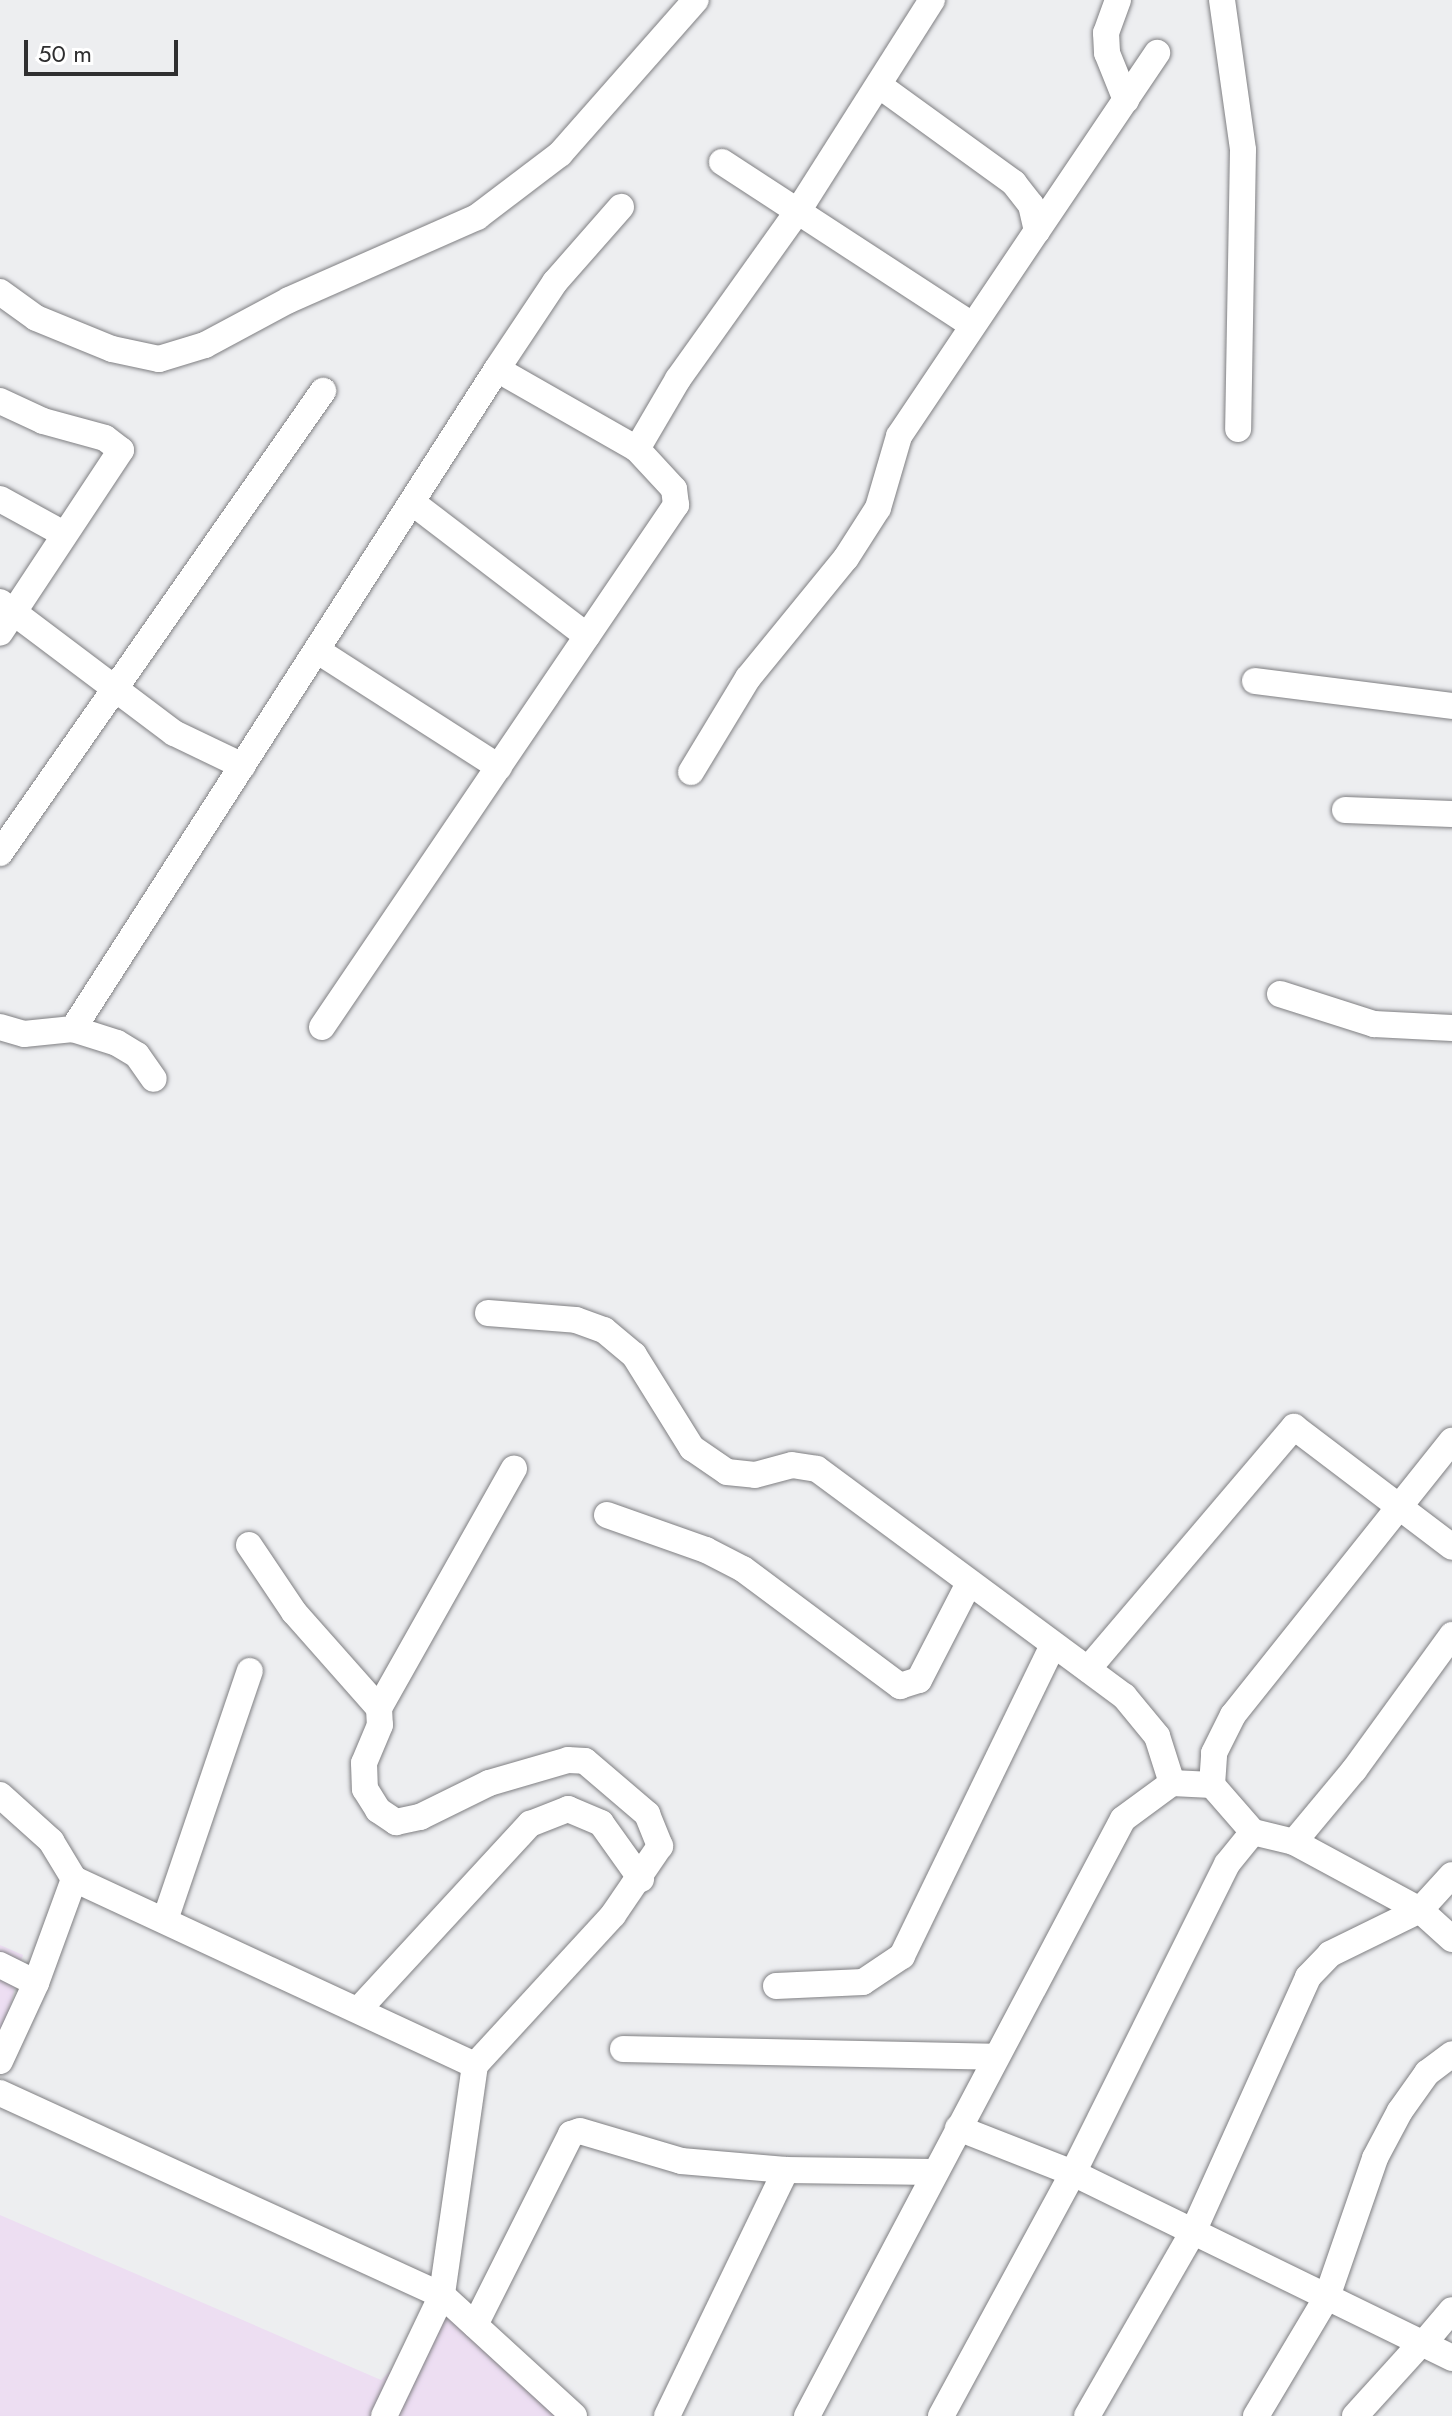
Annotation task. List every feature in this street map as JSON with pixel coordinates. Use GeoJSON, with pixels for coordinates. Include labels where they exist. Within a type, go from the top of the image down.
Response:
{"type":"FeatureCollection","features":[{"type":"Feature","properties":{"kind":"street"},"geometry":{"type":"LineString","coordinates":[[0,292],[36,318],[112,349],[159,359],[205,345],[289,300],[477,217],[560,154],[696,0]]}},
{"type":"Feature","properties":{"kind":"street"},"geometry":{"type":"LineString","coordinates":[[637,449],[678,379],[798,211],[932,0]]}},
{"type":"Feature","properties":{"kind":"street"},"geometry":{"type":"LineString","coordinates":[[1118,0],[1110,14],[1107,53],[1126,100]]}},
{"type":"Feature","properties":{"kind":"street"},"geometry":{"type":"LineString","coordinates":[[1222,0],[1243,150],[1238,429]]}},
{"type":"Feature","properties":{"kind":"street"},"geometry":{"type":"LineString","coordinates":[[691,772],[748,678],[846,558],[878,508],[899,436],[1157,53]]}},
{"type":"Feature","properties":{"kind":"street"},"geometry":{"type":"LineString","coordinates":[[880,86],[1014,183],[1031,205],[1037,231]]}},
{"type":"Feature","properties":{"kind":"street"},"geometry":{"type":"LineString","coordinates":[[722,162],[972,325]]}},
{"type":"Feature","properties":{"kind":"street"},"geometry":{"type":"LineString","coordinates":[[73,1029],[555,282],[621,207]]}},
{"type":"Feature","properties":{"kind":"street"},"geometry":{"type":"LineString","coordinates":[[322,1027],[676,505],[674,489],[637,449],[497,369]]}},
{"type":"Feature","properties":{"kind":"street"},"geometry":{"type":"LineString","coordinates":[[0,853],[112,686],[323,391]]}},
{"type":"Feature","properties":{"kind":"street"},"geometry":{"type":"LineString","coordinates":[[0,401],[43,421],[105,438],[121,450],[5,615],[112,686],[174,733],[243,766]]}},
{"type":"Feature","properties":{"kind":"street"},"geometry":{"type":"LineString","coordinates":[[0,499],[64,534]]}},
{"type":"Feature","properties":{"kind":"street"},"geometry":{"type":"LineString","coordinates":[[413,503],[587,636]]}},
{"type":"Feature","properties":{"kind":"street"},"geometry":{"type":"LineString","coordinates":[[318,651],[499,767]]}},
{"type":"Feature","properties":{"kind":"street"},"geometry":{"type":"LineString","coordinates":[[1255,681],[1452,706]]}},
{"type":"Feature","properties":{"kind":"street"},"geometry":{"type":"LineString","coordinates":[[1345,810],[1452,814]]}},
{"type":"Feature","properties":{"kind":"street"},"geometry":{"type":"LineString","coordinates":[[1280,994],[1374,1024],[1452,1028]]}},
{"type":"Feature","properties":{"kind":"street"},"geometry":{"type":"LineString","coordinates":[[0,1027],[24,1034],[73,1029],[137,1055],[154,1079]]}},
{"type":"Feature","properties":{"kind":"street"},"geometry":{"type":"LineString","coordinates":[[488,1313],[576,1320],[604,1330],[634,1355],[683,1437],[715,1466],[746,1476],[792,1465],[817,1469],[1088,1669],[1148,1722],[1172,1783]]}},
{"type":"Feature","properties":{"kind":"street"},"geometry":{"type":"LineString","coordinates":[[1088,1669],[1294,1427],[1401,1504],[1452,1547]]}},
{"type":"Feature","properties":{"kind":"street"},"geometry":{"type":"LineString","coordinates":[[1452,1441],[1233,1715],[1214,1753],[1212,1785],[1253,1832],[1294,1842],[1420,1910],[1452,1939]]}},
{"type":"Feature","properties":{"kind":"street"},"geometry":{"type":"LineString","coordinates":[[384,2416],[442,2295],[475,2065],[641,1879],[660,1846],[647,1814],[585,1761],[535,1768],[396,1822],[378,1810],[365,1789],[364,1763],[380,1725],[379,1708],[514,1468]]}},
{"type":"Feature","properties":{"kind":"street"},"geometry":{"type":"LineString","coordinates":[[607,1515],[706,1550],[743,1569],[900,1686],[919,1680],[969,1583]]}},
{"type":"Feature","properties":{"kind":"street"},"geometry":{"type":"LineString","coordinates":[[249,1545],[294,1612],[379,1708]]}},
{"type":"Feature","properties":{"kind":"street"},"geometry":{"type":"LineString","coordinates":[[1294,1842],[1354,1770],[1452,1635]]}},
{"type":"Feature","properties":{"kind":"street"},"geometry":{"type":"LineString","coordinates":[[776,1986],[863,1982],[902,1956],[1053,1645]]}},
{"type":"Feature","properties":{"kind":"street"},"geometry":{"type":"LineString","coordinates":[[165,1920],[250,1671]]}},
{"type":"Feature","properties":{"kind":"street"},"geometry":{"type":"LineString","coordinates":[[807,2416],[993,2057],[1123,1819],[1172,1783],[1212,1785]]}},
{"type":"Feature","properties":{"kind":"street"},"geometry":{"type":"LineString","coordinates":[[0,1795],[51,1841],[74,1879],[360,2008],[475,2065]]}},
{"type":"Feature","properties":{"kind":"street"},"geometry":{"type":"LineString","coordinates":[[360,2008],[530,1824],[568,1809],[601,1823],[641,1879]]}},
{"type":"Feature","properties":{"kind":"street"},"geometry":{"type":"LineString","coordinates":[[941,2416],[1073,2173],[1227,1864],[1253,1832]]}},
{"type":"Feature","properties":{"kind":"street"},"geometry":{"type":"LineString","coordinates":[[1087,2416],[1193,2232],[1308,1977],[1330,1954],[1420,1910],[1452,1875]]}},
{"type":"Feature","properties":{"kind":"street"},"geometry":{"type":"LineString","coordinates":[[0,2061],[36,1983],[74,1879]]}},
{"type":"Feature","properties":{"kind":"street"},"geometry":{"type":"LineString","coordinates":[[0,1965],[36,1983]]}},
{"type":"Feature","properties":{"kind":"street"},"geometry":{"type":"LineString","coordinates":[[623,2049],[993,2057]]}},
{"type":"Feature","properties":{"kind":"street"},"geometry":{"type":"LineString","coordinates":[[1256,2416],[1327,2297],[1375,2158],[1427,2073],[1452,2054]]}},
{"type":"Feature","properties":{"kind":"street"},"geometry":{"type":"LineString","coordinates":[[0,2093],[442,2295],[574,2416]]}},
{"type":"Feature","properties":{"kind":"street"},"geometry":{"type":"LineString","coordinates":[[958,2128],[1073,2173],[1452,2358]]}},
{"type":"Feature","properties":{"kind":"street"},"geometry":{"type":"LineString","coordinates":[[475,2325],[571,2134],[590,2131],[681,2161],[786,2170],[934,2172]]}},
{"type":"Feature","properties":{"kind":"street"},"geometry":{"type":"LineString","coordinates":[[667,2416],[786,2170]]}},
{"type":"Feature","properties":{"kind":"street"},"geometry":{"type":"LineString","coordinates":[[1355,2416],[1452,2310]]}},
{"type":"Feature","properties":{"kind":"shaded area"},"geometry":{"type":"Polygon","coordinates":[[[0,1945],[23,1955],[0,2048],[0,1945]]]}},
{"type":"Feature","properties":{"kind":"shaded area"},"geometry":{"type":"Polygon","coordinates":[[[0,2215],[381,2380],[446,2315],[563,2416],[0,2416],[0,2215]]]}}]}
